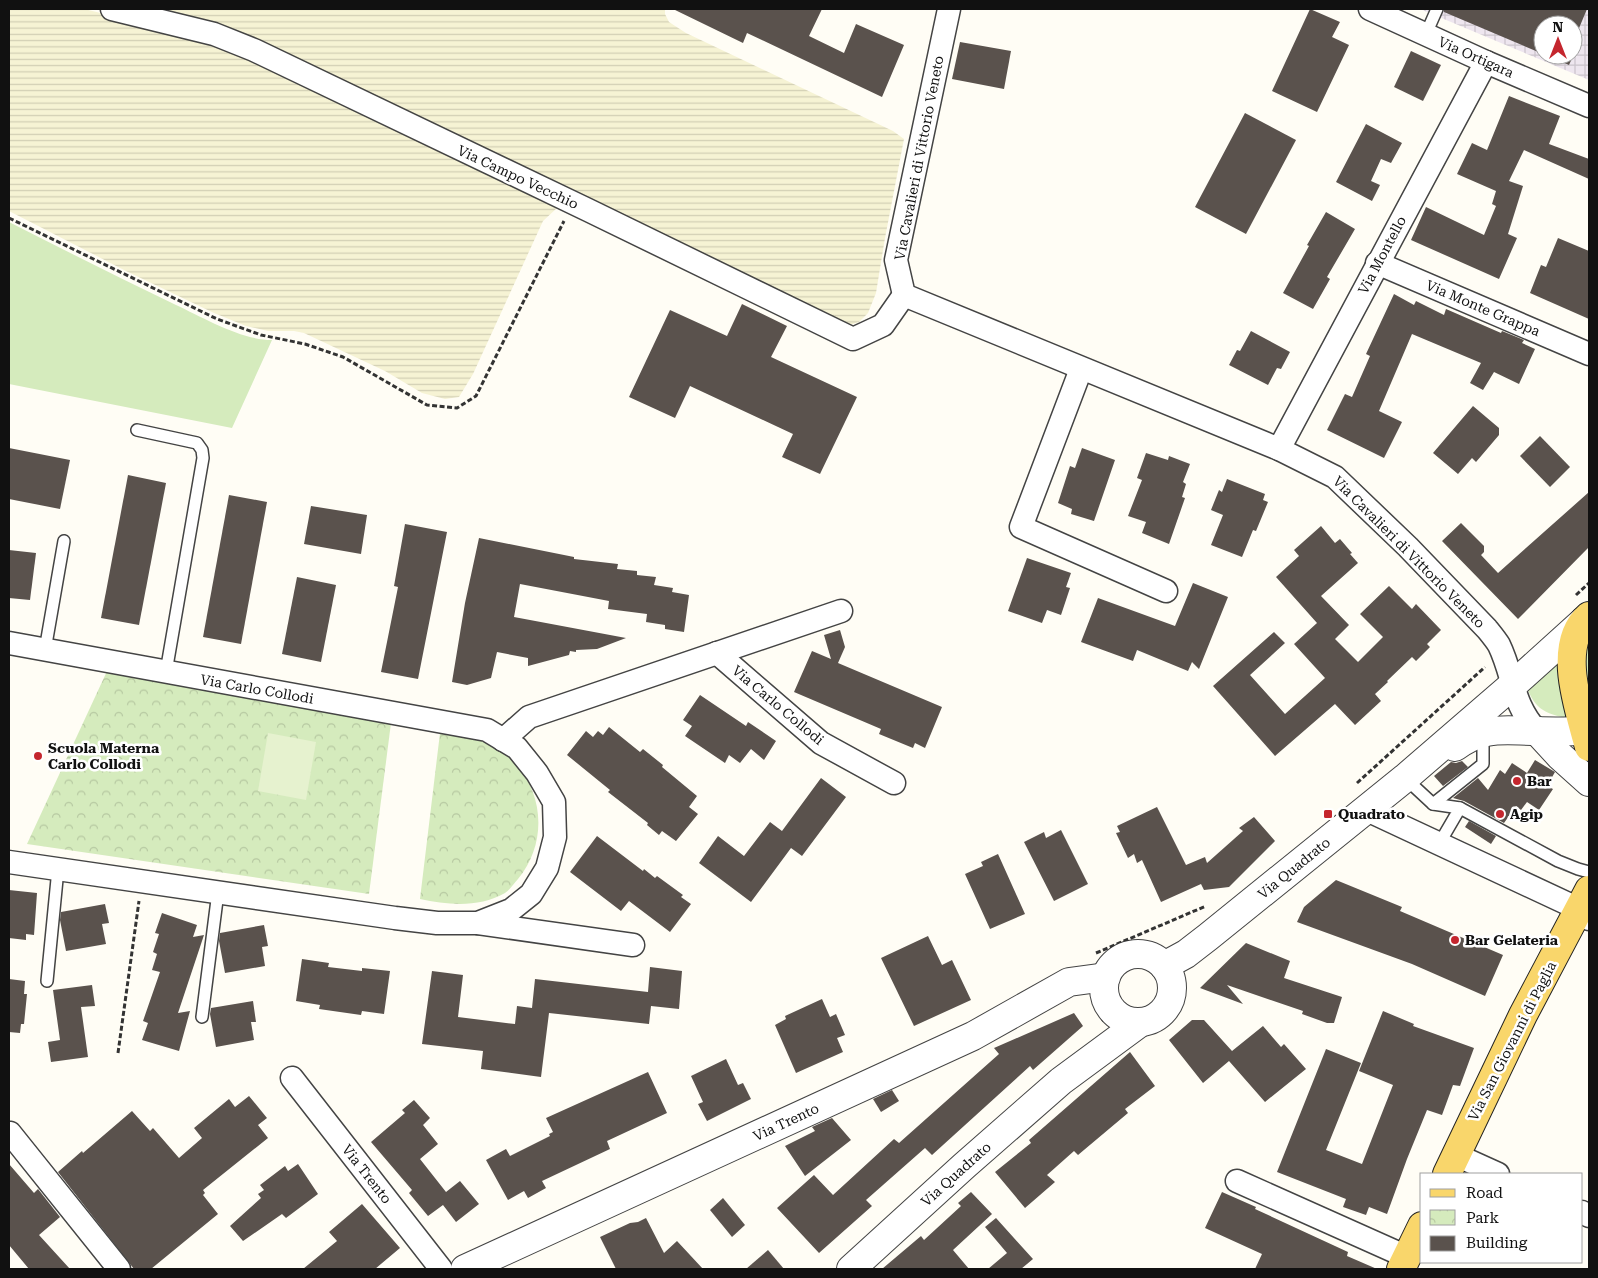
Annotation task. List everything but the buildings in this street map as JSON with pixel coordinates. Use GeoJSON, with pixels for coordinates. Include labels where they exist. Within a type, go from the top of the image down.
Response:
{"type":"FeatureCollection","features":[{"type":"Feature","properties":{"kind":"main road"},"geometry":{"type":"LineString","coordinates":[[1583,611],[1573,646],[1572,672],[1575,695],[1588,736]]}},
{"type":"Feature","properties":{"kind":"main road","name":"Via San Giovanni di Paglia"},"geometry":{"type":"LineString","coordinates":[[1451,1164],[1523,1016],[1586,906]]}},
{"type":"Feature","properties":{"kind":"main road"},"geometry":{"type":"LineString","coordinates":[[1404,1263],[1420,1230]]}},
{"type":"Feature","properties":{"kind":"street","name":"Via Campo Vecchio"},"geometry":{"type":"LineString","coordinates":[[112,9],[214,34],[254,50],[853,339],[883,324],[904,295]]}},
{"type":"Feature","properties":{"kind":"street","name":"Via Cavalieri di Vittorio Veneto"},"geometry":{"type":"LineString","coordinates":[[949,9],[896,260],[904,295],[1279,449],[1336,477],[1408,547],[1487,630],[1498,644],[1519,707],[1537,731]]}},
{"type":"Feature","properties":{"kind":"street","name":"Via Ortigara"},"geometry":{"type":"LineString","coordinates":[[1370,9],[1486,62],[1587,100]]}},
{"type":"Feature","properties":{"kind":"street","name":"Via Montello"},"geometry":{"type":"LineString","coordinates":[[1279,449],[1486,62]]}},
{"type":"Feature","properties":{"kind":"street","name":"Via Monte Grappa"},"geometry":{"type":"LineString","coordinates":[[1378,263],[1589,354]]}},
{"type":"Feature","properties":{"kind":"street"},"geometry":{"type":"LineString","coordinates":[[1081,369],[1021,527],[1166,591]]}},
{"type":"Feature","properties":{"kind":"street","name":"Via Carlo Collodi"},"geometry":{"type":"LineString","coordinates":[[503,740],[529,717],[841,611]]}},
{"type":"Feature","properties":{"kind":"street"},"geometry":{"type":"LineString","coordinates":[[1413,772],[1512,686],[1583,611]]}},
{"type":"Feature","properties":{"kind":"street","name":"Via Carlo Collodi"},"geometry":{"type":"LineString","coordinates":[[9,643],[488,730],[517,748],[532,766],[554,802],[555,837],[547,868],[531,894],[511,910],[478,923]]}},
{"type":"Feature","properties":{"kind":"street","name":"Via Carlo Collodi"},"geometry":{"type":"LineString","coordinates":[[717,653],[821,743],[894,784]]}},
{"type":"Feature","properties":{"kind":"street"},"geometry":{"type":"LineString","coordinates":[[1413,772],[1467,738],[1496,729],[1588,736]]}},
{"type":"Feature","properties":{"kind":"street"},"geometry":{"type":"LineString","coordinates":[[1537,731],[1560,756],[1589,782]]}},
{"type":"Feature","properties":{"kind":"street","name":"Via Quadrato"},"geometry":{"type":"LineString","coordinates":[[851,1269],[1061,1081],[1141,1022],[1151,1020],[1161,1014],[1168,1006],[1172,996],[1170,975],[1164,966],[1186,954],[1208,938],[1413,772]]}},
{"type":"Feature","properties":{"kind":"street"},"geometry":{"type":"LineString","coordinates":[[1367,810],[1438,844],[1586,906]]}},
{"type":"Feature","properties":{"kind":"street","name":"Via Carlo Collodi"},"geometry":{"type":"LineString","coordinates":[[9,862],[394,918],[436,923],[478,923],[633,945]]}},
{"type":"Feature","properties":{"kind":"street"},"geometry":{"type":"LineString","coordinates":[[1141,1022],[1122,1018],[1110,1019],[1105,995],[1106,977],[1112,967],[1121,959],[1132,955],[1144,955],[1155,958],[1164,966]]}},
{"type":"Feature","properties":{"kind":"street","name":"Via Trento"},"geometry":{"type":"LineString","coordinates":[[465,1269],[973,1036],[1069,982],[1106,977]]}},
{"type":"Feature","properties":{"kind":"street","name":"Via Quadrato"},"geometry":{"type":"LineString","coordinates":[[1061,1081],[1110,1019]]}},
{"type":"Feature","properties":{"kind":"street","name":"Via Trento"},"geometry":{"type":"LineString","coordinates":[[292,1078],[441,1269]]}},
{"type":"Feature","properties":{"kind":"street"},"geometry":{"type":"LineString","coordinates":[[10,1133],[118,1269]]}},
{"type":"Feature","properties":{"kind":"street"},"geometry":{"type":"LineString","coordinates":[[1451,1164],[1493,1173]]}},
{"type":"Feature","properties":{"kind":"street"},"geometry":{"type":"LineString","coordinates":[[1237,1182],[1404,1263]]}},
{"type":"Feature","properties":{"kind":"lane"},"geometry":{"type":"LineString","coordinates":[[1426,34],[1437,9]]}},
{"type":"Feature","properties":{"kind":"lane"},"geometry":{"type":"LineString","coordinates":[[137,430],[197,443],[202,450],[166,672]]}},
{"type":"Feature","properties":{"kind":"lane"},"geometry":{"type":"LineString","coordinates":[[46,650],[64,542]]}},
{"type":"Feature","properties":{"kind":"lane"},"geometry":{"type":"LineString","coordinates":[[1434,804],[1483,764],[1483,732]]}},
{"type":"Feature","properties":{"kind":"lane"},"geometry":{"type":"LineString","coordinates":[[1413,772],[1434,804],[1460,808],[1558,861],[1589,872]]}},
{"type":"Feature","properties":{"kind":"lane"},"geometry":{"type":"LineString","coordinates":[[1438,844],[1460,808]]}},
{"type":"Feature","properties":{"kind":"lane"},"geometry":{"type":"LineString","coordinates":[[47,981],[58,869]]}},
{"type":"Feature","properties":{"kind":"lane"},"geometry":{"type":"LineString","coordinates":[[202,1017],[218,892]]}},
{"type":"Feature","properties":{"kind":"path"},"geometry":{"type":"LineString","coordinates":[[9,218],[217,319],[261,335],[304,344],[343,357],[427,405],[456,408],[476,396],[573,203]]}},
{"type":"Feature","properties":{"kind":"path"},"geometry":{"type":"LineString","coordinates":[[1583,611],[1589,583]]}},
{"type":"Feature","properties":{"kind":"path"},"geometry":{"type":"LineString","coordinates":[[1352,788],[1489,663],[1487,655],[1498,644]]}},
{"type":"Feature","properties":{"kind":"path"},"geometry":{"type":"LineString","coordinates":[[118,1054],[142,881]]}},
{"type":"Feature","properties":{"kind":"path"},"geometry":{"type":"LineString","coordinates":[[1091,955],[1211,904]]}},
{"type":"Feature","properties":{"kind":"path"},"geometry":{"type":"LineString","coordinates":[[1069,982],[1097,1005],[1110,1019]]}},
{"type":"Feature","properties":{"kind":"shaded area"},"geometry":{"type":"Polygon","coordinates":[[[9,9],[84,9],[209,39],[557,208],[543,221],[473,374],[459,397],[445,399],[422,393],[385,371],[304,333],[268,331],[246,326],[214,313],[126,271],[9,211],[9,9]]]}},
{"type":"Feature","properties":{"kind":"shaded area"},"geometry":{"type":"Polygon","coordinates":[[[138,9],[665,9],[669,22],[686,33],[893,131],[904,139],[876,293],[868,313],[859,322],[844,327],[138,9]]]}},
{"type":"Feature","properties":{"kind":"shaded area"},"geometry":{"type":"Polygon","coordinates":[[[1420,9],[1589,9],[1589,80],[1553,65],[1583,65],[1583,15],[1533,15],[1533,56],[1420,9]]]}},
{"type":"Feature","properties":{"kind":"green space"},"geometry":{"type":"Polygon","coordinates":[[[9,222],[223,327],[248,336],[272,340],[232,428],[9,384],[9,222]]]}},
{"type":"Feature","properties":{"kind":"green space"},"geometry":{"type":"Polygon","coordinates":[[[1589,640],[1589,694],[1583,679],[1585,646],[1589,640]]]}},
{"type":"Feature","properties":{"kind":"green space"},"geometry":{"type":"Polygon","coordinates":[[[1564,643],[1571,719],[1546,712],[1540,708],[1531,697],[1524,680],[1564,643]]]}},
{"type":"Feature","properties":{"kind":"green space"},"geometry":{"type":"Polygon","coordinates":[[[108,669],[391,723],[369,894],[27,844],[108,669]]]}},
{"type":"Feature","properties":{"kind":"green space"},"geometry":{"type":"Polygon","coordinates":[[[268,733],[316,742],[306,800],[258,791],[268,733]]]}},
{"type":"Feature","properties":{"kind":"green space"},"geometry":{"type":"Polygon","coordinates":[[[440,733],[491,744],[506,752],[526,777],[537,806],[537,836],[534,851],[518,879],[507,892],[495,898],[463,904],[441,903],[420,899],[440,733]]]}},
{"type":"Feature","properties":{"kind":"place","name":"Scuola Materna Carlo Collodi"},"geometry":{"type":"Point","coordinates":[38,756]}},
{"type":"Feature","properties":{"kind":"place","name":"Bar"},"geometry":{"type":"Point","coordinates":[1517,781]}},
{"type":"Feature","properties":{"kind":"place","name":"Quadrato"},"geometry":{"type":"Point","coordinates":[1328,814]}},
{"type":"Feature","properties":{"kind":"place","name":"Agip"},"geometry":{"type":"Point","coordinates":[1500,814]}},
{"type":"Feature","properties":{"kind":"place","name":"Bar Gelateria"},"geometry":{"type":"Point","coordinates":[1455,940]}}]}
